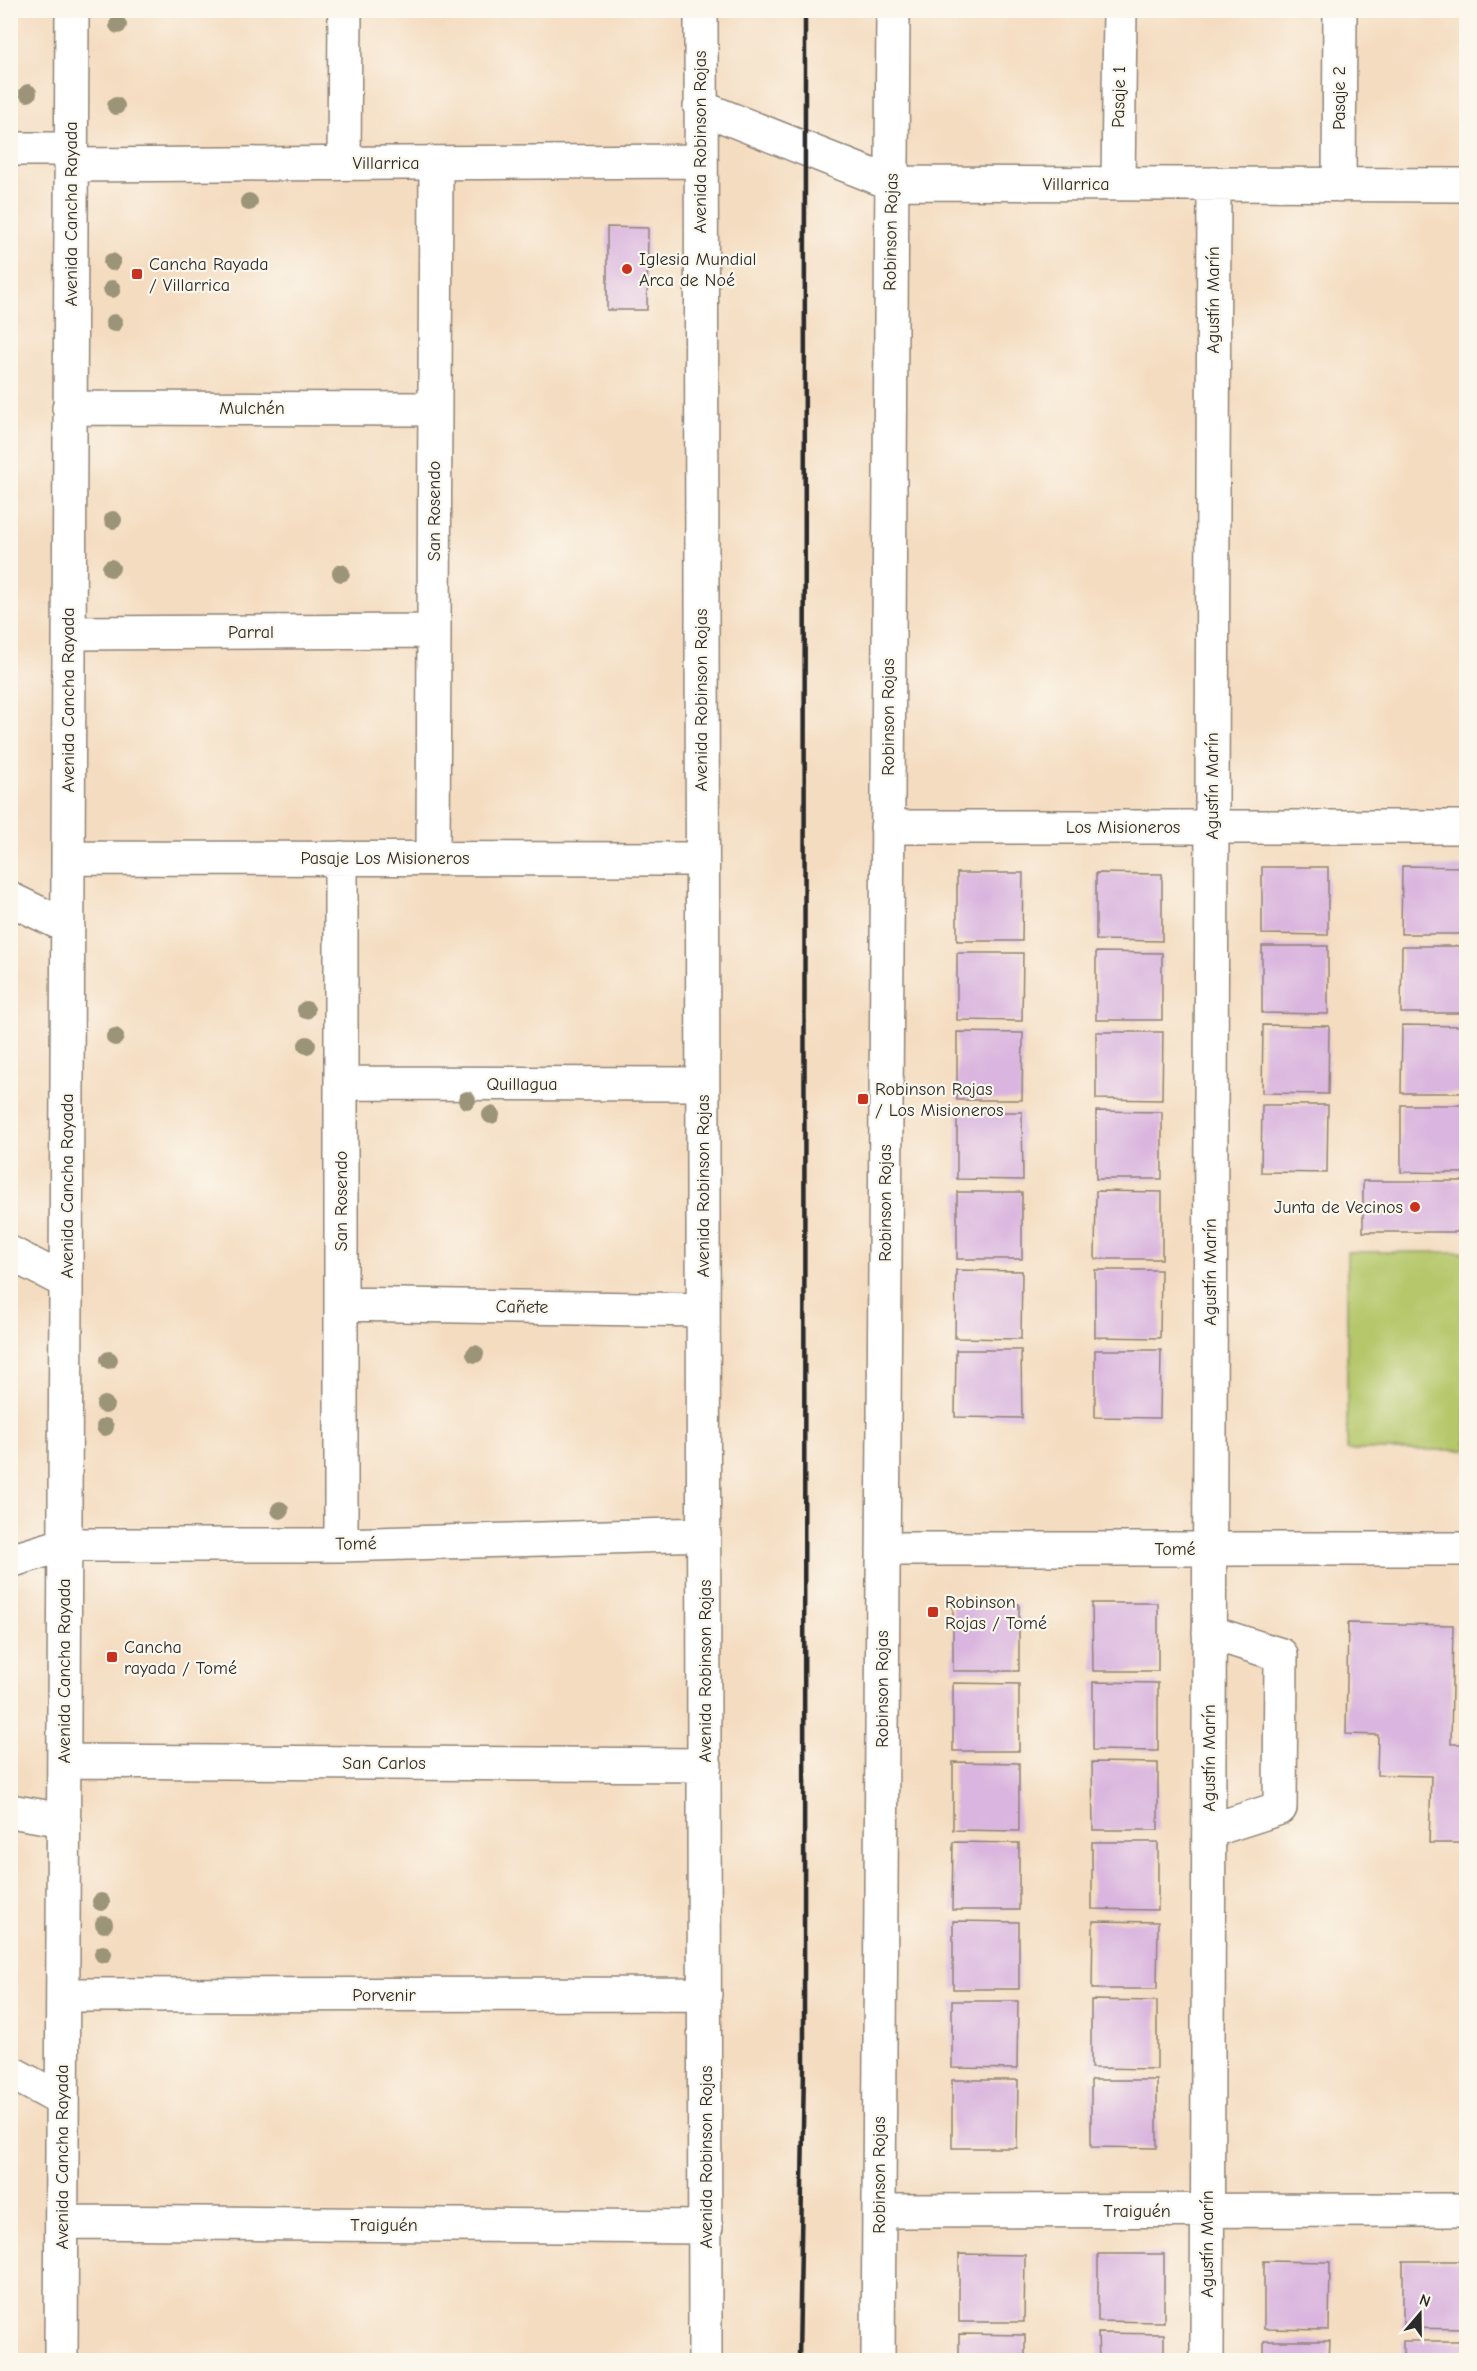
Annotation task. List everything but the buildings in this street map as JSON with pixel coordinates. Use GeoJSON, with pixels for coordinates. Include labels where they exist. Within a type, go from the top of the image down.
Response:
{"type":"FeatureCollection","features":[{"type":"Feature","properties":{"kind":"street","name":"Avenida Cancha Rayada"},"geometry":{"type":"LineString","coordinates":[[61,2361],[63,1545],[72,10]]}},
{"type":"Feature","properties":{"kind":"street"},"geometry":{"type":"LineString","coordinates":[[344,163],[345,10]]}},
{"type":"Feature","properties":{"kind":"street","name":"Avenida Robinson Rojas"},"geometry":{"type":"LineString","coordinates":[[701,10],[705,2361]]}},
{"type":"Feature","properties":{"kind":"street","name":"Robinson Rojas"},"geometry":{"type":"LineString","coordinates":[[878,2361],[893,10]]}},
{"type":"Feature","properties":{"kind":"street","name":"Pasaje 1"},"geometry":{"type":"LineString","coordinates":[[1119,184],[1120,10]]}},
{"type":"Feature","properties":{"kind":"street","name":"Pasaje 2"},"geometry":{"type":"LineString","coordinates":[[1339,185],[1340,10]]}},
{"type":"Feature","properties":{"kind":"street","name":"Villarrica"},"geometry":{"type":"LineString","coordinates":[[700,107],[891,183],[1467,185]]}},
{"type":"Feature","properties":{"kind":"street","name":"Villarrica"},"geometry":{"type":"LineString","coordinates":[[10,149],[71,157],[344,163],[700,161]]}},
{"type":"Feature","properties":{"kind":"street","name":"San Rosendo"},"geometry":{"type":"LineString","coordinates":[[433,858],[436,163]]}},
{"type":"Feature","properties":{"kind":"street","name":"Agustín Marín"},"geometry":{"type":"LineString","coordinates":[[1207,2361],[1214,184]]}},
{"type":"Feature","properties":{"kind":"street","name":"Mulchén"},"geometry":{"type":"LineString","coordinates":[[69,408],[435,409]]}},
{"type":"Feature","properties":{"kind":"street","name":"Parral"},"geometry":{"type":"LineString","coordinates":[[69,633],[434,632]]}},
{"type":"Feature","properties":{"kind":"street","name":"Los Misioneros"},"geometry":{"type":"LineString","coordinates":[[887,827],[1467,827]]}},
{"type":"Feature","properties":{"kind":"street","name":"Pasaje Los Misioneros"},"geometry":{"type":"LineString","coordinates":[[68,858],[702,859]]}},
{"type":"Feature","properties":{"kind":"street","name":"San Rosendo"},"geometry":{"type":"LineString","coordinates":[[341,858],[341,1545]]}},
{"type":"Feature","properties":{"kind":"street"},"geometry":{"type":"LineString","coordinates":[[10,899],[68,927]]}},
{"type":"Feature","properties":{"kind":"street","name":"Quillagua"},"geometry":{"type":"LineString","coordinates":[[341,1083],[702,1084]]}},
{"type":"Feature","properties":{"kind":"street"},"geometry":{"type":"LineString","coordinates":[[13,1260],[66,1282]]}},
{"type":"Feature","properties":{"kind":"street","name":"Cañete"},"geometry":{"type":"LineString","coordinates":[[341,1304],[703,1310]]}},
{"type":"Feature","properties":{"kind":"street","name":"Tomé"},"geometry":{"type":"LineString","coordinates":[[10,1561],[63,1545],[341,1545],[704,1534]]}},
{"type":"Feature","properties":{"kind":"street","name":"Tomé"},"geometry":{"type":"LineString","coordinates":[[883,1549],[1467,1549]]}},
{"type":"Feature","properties":{"kind":"street"},"geometry":{"type":"LineString","coordinates":[[1209,1632],[1281,1655],[1280,1808],[1209,1832]]}},
{"type":"Feature","properties":{"kind":"street","name":"San Carlos"},"geometry":{"type":"LineString","coordinates":[[64,1761],[705,1765]]}},
{"type":"Feature","properties":{"kind":"street"},"geometry":{"type":"LineString","coordinates":[[10,1811],[64,1820]]}},
{"type":"Feature","properties":{"kind":"street","name":"Porvenir"},"geometry":{"type":"LineString","coordinates":[[63,1995],[705,1994]]}},
{"type":"Feature","properties":{"kind":"street"},"geometry":{"type":"LineString","coordinates":[[10,2072],[62,2100]]}},
{"type":"Feature","properties":{"kind":"street","name":"Traiguén"},"geometry":{"type":"LineString","coordinates":[[879,2211],[1467,2210]]}},
{"type":"Feature","properties":{"kind":"street","name":"Traiguén"},"geometry":{"type":"LineString","coordinates":[[62,2222],[706,2227]]}},
{"type":"Feature","properties":{"kind":"green space"},"geometry":{"type":"Polygon","coordinates":[[[1347,1252],[1466,1252],[1466,1450],[1347,1450],[1347,1252]]]}},
{"type":"Feature","properties":{"kind":"railway"},"geometry":{"type":"LineString","coordinates":[[799,2360],[804,2068],[805,10]]}},
{"type":"Feature","properties":{"kind":"place","name":"Iglesia Mundial Arca de Noé"},"geometry":{"type":"Point","coordinates":[627,269]}},
{"type":"Feature","properties":{"kind":"place","name":"Cancha Rayada / Villarrica"},"geometry":{"type":"Point","coordinates":[137,274]}},
{"type":"Feature","properties":{"kind":"place","name":"Robinson Rojas / Los Misioneros"},"geometry":{"type":"Point","coordinates":[863,1099]}},
{"type":"Feature","properties":{"kind":"place","name":"Junta de Vecinos"},"geometry":{"type":"Point","coordinates":[1415,1207]}},
{"type":"Feature","properties":{"kind":"place","name":"Robinson Rojas / Tomé"},"geometry":{"type":"Point","coordinates":[933,1612]}},
{"type":"Feature","properties":{"kind":"place","name":"Cancha rayada / Tomé"},"geometry":{"type":"Point","coordinates":[112,1657]}}]}
